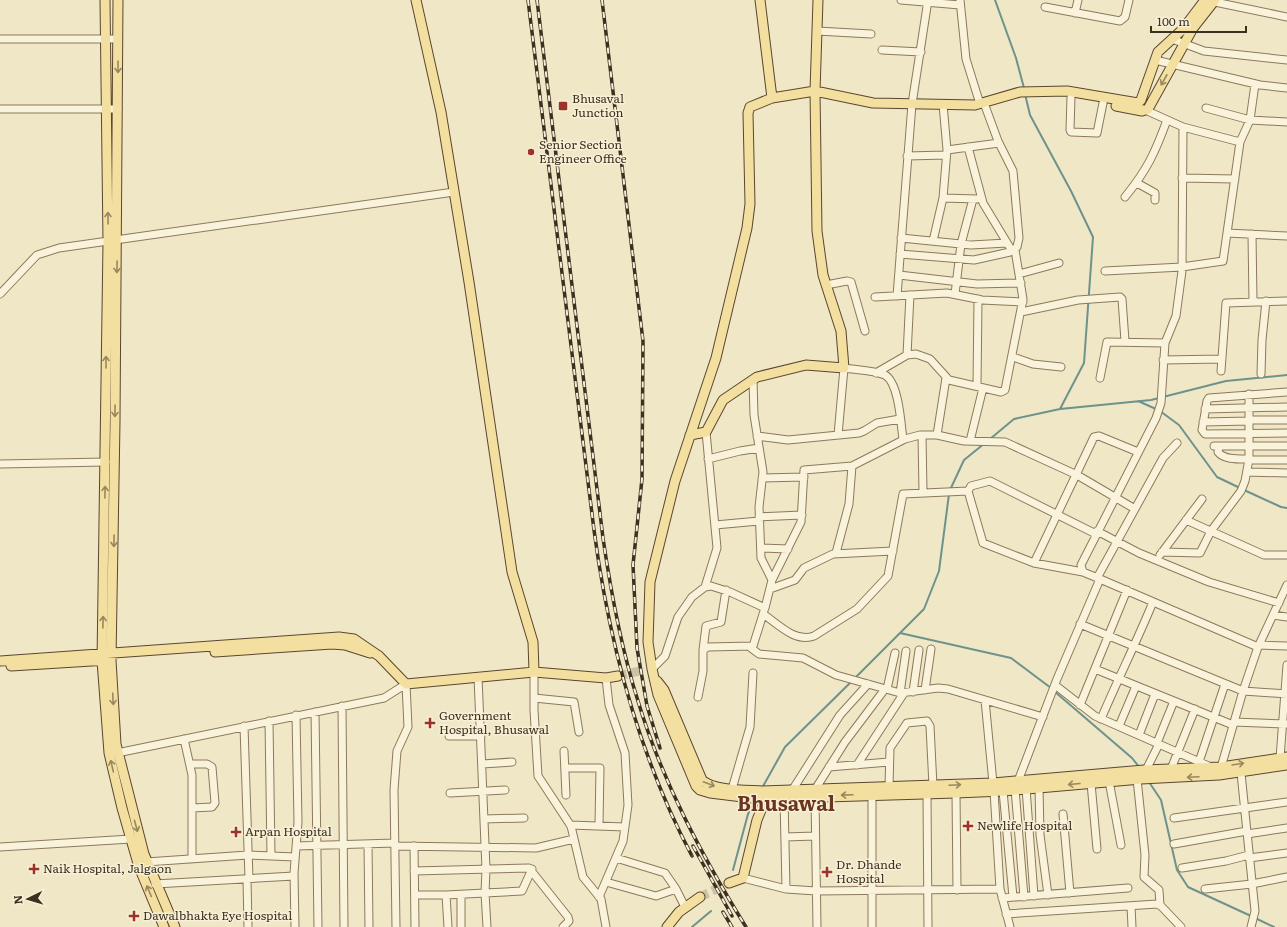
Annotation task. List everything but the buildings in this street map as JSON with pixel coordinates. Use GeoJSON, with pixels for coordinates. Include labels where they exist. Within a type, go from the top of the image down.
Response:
{"type":"FeatureCollection","features":[{"type":"Feature","properties":{"kind":"main road"},"geometry":{"type":"LineString","coordinates":[[105,0],[106,109],[112,241],[107,657],[109,753],[139,867],[164,927]]}},
{"type":"Feature","properties":{"kind":"main road"},"geometry":{"type":"LineString","coordinates":[[109,559],[106,462],[112,241],[118,109],[118,0]]}},
{"type":"Feature","properties":{"kind":"main road"},"geometry":{"type":"LineString","coordinates":[[416,0],[441,112],[512,572],[533,642],[534,672]]}},
{"type":"Feature","properties":{"kind":"main road"},"geometry":{"type":"LineString","coordinates":[[760,0],[772,98]]}},
{"type":"Feature","properties":{"kind":"main road"},"geometry":{"type":"LineString","coordinates":[[690,435],[706,432],[723,400],[757,377],[806,365],[844,368],[841,331],[826,285],[817,231],[815,91],[818,0]]}},
{"type":"Feature","properties":{"kind":"main road"},"geometry":{"type":"LineString","coordinates":[[1055,92],[1071,97],[1086,97],[1137,103],[1141,100],[1158,52],[1210,1]]}},
{"type":"Feature","properties":{"kind":"main road"},"geometry":{"type":"LineString","coordinates":[[996,788],[933,786],[889,787],[815,792],[784,798],[737,792],[706,793],[696,786],[658,695],[650,672],[648,642],[650,582],[675,481],[716,358],[747,228],[750,204],[748,113],[753,104],[772,98],[815,91],[873,103],[982,104],[1024,92],[1066,91],[1103,103],[1145,111],[1210,1]]}},
{"type":"Feature","properties":{"kind":"main road"},"geometry":{"type":"LineString","coordinates":[[0,667],[107,657],[321,641],[376,654],[406,684],[534,672],[606,678],[618,676]]}},
{"type":"Feature","properties":{"kind":"main road"},"geometry":{"type":"LineString","coordinates":[[0,661],[107,657]]}},
{"type":"Feature","properties":{"kind":"main road"},"geometry":{"type":"LineString","coordinates":[[107,657],[117,753],[146,862],[175,927]]}},
{"type":"Feature","properties":{"kind":"main road"},"geometry":{"type":"LineString","coordinates":[[762,796],[793,789],[815,792],[872,795],[956,793],[1017,785],[1217,770],[1284,757]]}},
{"type":"Feature","properties":{"kind":"main road"},"geometry":{"type":"LineString","coordinates":[[1017,785],[1026,788],[1091,783],[1171,769],[1217,770],[1241,773],[1287,766]]}},
{"type":"Feature","properties":{"kind":"main road"},"geometry":{"type":"LineString","coordinates":[[729,882],[743,878],[762,796]]}},
{"type":"Feature","properties":{"kind":"main road"},"geometry":{"type":"LineString","coordinates":[[668,927],[672,919],[685,907],[700,897]]}},
{"type":"Feature","properties":{"kind":"street"},"geometry":{"type":"LineString","coordinates":[[900,254],[958,259],[981,259],[1013,250],[1019,238],[1014,174],[982,104],[966,59],[960,2],[901,0]]}},
{"type":"Feature","properties":{"kind":"street"},"geometry":{"type":"LineString","coordinates":[[1075,13],[1078,0]]}},
{"type":"Feature","properties":{"kind":"street"},"geometry":{"type":"LineString","coordinates":[[1045,7],[1120,21],[1125,17],[1129,0]]}},
{"type":"Feature","properties":{"kind":"street"},"geometry":{"type":"LineString","coordinates":[[897,296],[912,104],[928,1]]}},
{"type":"Feature","properties":{"kind":"street"},"geometry":{"type":"LineString","coordinates":[[1210,1],[1287,17]]}},
{"type":"Feature","properties":{"kind":"street"},"geometry":{"type":"LineString","coordinates":[[817,31],[871,34]]}},
{"type":"Feature","properties":{"kind":"street"},"geometry":{"type":"LineString","coordinates":[[0,39],[118,39]]}},
{"type":"Feature","properties":{"kind":"street"},"geometry":{"type":"LineString","coordinates":[[1172,39],[1204,50],[1287,60]]}},
{"type":"Feature","properties":{"kind":"street"},"geometry":{"type":"LineString","coordinates":[[882,50],[921,52]]}},
{"type":"Feature","properties":{"kind":"street"},"geometry":{"type":"LineString","coordinates":[[1155,60],[1255,84],[1287,88]]}},
{"type":"Feature","properties":{"kind":"street"},"geometry":{"type":"LineString","coordinates":[[1105,271],[1182,267],[1223,261],[1240,142],[1250,120],[1255,84]]}},
{"type":"Feature","properties":{"kind":"street"},"geometry":{"type":"LineString","coordinates":[[1071,97],[1071,132],[1097,133],[1103,103]]}},
{"type":"Feature","properties":{"kind":"street"},"geometry":{"type":"LineString","coordinates":[[1137,103],[1145,111],[1183,127],[1240,142]]}},
{"type":"Feature","properties":{"kind":"street"},"geometry":{"type":"LineString","coordinates":[[933,241],[943,198],[947,152],[943,104]]}},
{"type":"Feature","properties":{"kind":"street"},"geometry":{"type":"LineString","coordinates":[[1206,108],[1250,120],[1287,122]]}},
{"type":"Feature","properties":{"kind":"street"},"geometry":{"type":"LineString","coordinates":[[0,109],[118,109]]}},
{"type":"Feature","properties":{"kind":"street"},"geometry":{"type":"LineString","coordinates":[[1125,197],[1149,165],[1167,120]]}},
{"type":"Feature","properties":{"kind":"street"},"geometry":{"type":"LineString","coordinates":[[1083,572],[1080,565],[1156,418],[1161,403],[1165,342],[1176,316],[1182,267],[1183,127]]}},
{"type":"Feature","properties":{"kind":"street"},"geometry":{"type":"LineString","coordinates":[[907,156],[947,152],[968,147],[999,143]]}},
{"type":"Feature","properties":{"kind":"street"},"geometry":{"type":"LineString","coordinates":[[876,373],[907,355],[916,354],[930,359],[946,378],[952,381],[1001,392],[1006,390],[1023,302],[1021,283],[1013,250],[1007,243],[982,199],[968,147]]}},
{"type":"Feature","properties":{"kind":"street"},"geometry":{"type":"LineString","coordinates":[[1182,178],[1235,179]]}},
{"type":"Feature","properties":{"kind":"street"},"geometry":{"type":"LineString","coordinates":[[1137,183],[1155,193],[1155,200]]}},
{"type":"Feature","properties":{"kind":"street"},"geometry":{"type":"LineString","coordinates":[[0,294],[38,255],[59,248],[454,192]]}},
{"type":"Feature","properties":{"kind":"street"},"geometry":{"type":"LineString","coordinates":[[943,198],[982,199]]}},
{"type":"Feature","properties":{"kind":"street"},"geometry":{"type":"LineString","coordinates":[[955,294],[960,244],[973,198]]}},
{"type":"Feature","properties":{"kind":"street"},"geometry":{"type":"LineString","coordinates":[[1227,233],[1287,236]]}},
{"type":"Feature","properties":{"kind":"street"},"geometry":{"type":"LineString","coordinates":[[1252,234],[1253,302]]}},
{"type":"Feature","properties":{"kind":"street"},"geometry":{"type":"LineString","coordinates":[[901,238],[960,244],[1007,243]]}},
{"type":"Feature","properties":{"kind":"street"},"geometry":{"type":"LineString","coordinates":[[1019,274],[1059,263]]}},
{"type":"Feature","properties":{"kind":"street"},"geometry":{"type":"LineString","coordinates":[[899,275],[977,284],[1021,283]]}},
{"type":"Feature","properties":{"kind":"street"},"geometry":{"type":"LineString","coordinates":[[826,285],[847,281],[851,282],[865,331]]}},
{"type":"Feature","properties":{"kind":"street"},"geometry":{"type":"LineString","coordinates":[[875,297],[955,294],[978,300],[1023,302]]}},
{"type":"Feature","properties":{"kind":"street"},"geometry":{"type":"LineString","coordinates":[[907,355],[910,295]]}},
{"type":"Feature","properties":{"kind":"street"},"geometry":{"type":"LineString","coordinates":[[1021,312],[1078,300],[1118,296],[1121,298],[1125,341]]}},
{"type":"Feature","properties":{"kind":"street"},"geometry":{"type":"LineString","coordinates":[[970,441],[980,387],[978,300]]}},
{"type":"Feature","properties":{"kind":"street"},"geometry":{"type":"LineString","coordinates":[[1261,374],[1262,340],[1266,301]]}},
{"type":"Feature","properties":{"kind":"street"},"geometry":{"type":"LineString","coordinates":[[1221,371],[1226,303],[1287,301]]}},
{"type":"Feature","properties":{"kind":"street"},"geometry":{"type":"LineString","coordinates":[[1100,378],[1106,344],[1109,341],[1165,342]]}},
{"type":"Feature","properties":{"kind":"street"},"geometry":{"type":"LineString","coordinates":[[1013,357],[1033,364],[1061,367]]}},
{"type":"Feature","properties":{"kind":"street"},"geometry":{"type":"LineString","coordinates":[[1163,360],[1222,359]]}},
{"type":"Feature","properties":{"kind":"street"},"geometry":{"type":"LineString","coordinates":[[838,435],[844,368],[884,375],[893,383],[903,440]]}},
{"type":"Feature","properties":{"kind":"street"},"geometry":{"type":"LineString","coordinates":[[937,435],[946,378]]}},
{"type":"Feature","properties":{"kind":"street"},"geometry":{"type":"LineString","coordinates":[[753,380],[753,412],[762,478],[759,519],[762,564],[772,580]]}},
{"type":"Feature","properties":{"kind":"street"},"geometry":{"type":"LineString","coordinates":[[1287,392],[1211,397],[1207,399],[1202,430],[1205,434],[1287,432]]}},
{"type":"Feature","properties":{"kind":"street"},"geometry":{"type":"LineString","coordinates":[[1162,552],[1199,554],[1211,531],[1241,491],[1245,483],[1249,459],[1249,394]]}},
{"type":"Feature","properties":{"kind":"street"},"geometry":{"type":"LineString","coordinates":[[1205,409],[1287,406]]}},
{"type":"Feature","properties":{"kind":"street"},"geometry":{"type":"LineString","coordinates":[[757,436],[788,440],[838,435],[862,432],[877,422],[900,419]]}},
{"type":"Feature","properties":{"kind":"street"},"geometry":{"type":"LineString","coordinates":[[1203,422],[1287,420]]}},
{"type":"Feature","properties":{"kind":"street"},"geometry":{"type":"LineString","coordinates":[[650,672],[665,656],[678,617],[692,596],[705,586],[717,550],[706,432]]}},
{"type":"Feature","properties":{"kind":"street"},"geometry":{"type":"LineString","coordinates":[[922,435],[923,492]]}},
{"type":"Feature","properties":{"kind":"street"},"geometry":{"type":"LineString","coordinates":[[751,648],[755,644],[772,580],[801,522],[804,470],[852,466],[903,440],[922,435],[937,435],[970,441],[1005,442],[1077,475],[1134,509]]}},
{"type":"Feature","properties":{"kind":"street"},"geometry":{"type":"LineString","coordinates":[[1034,563],[1096,436],[1138,452]]}},
{"type":"Feature","properties":{"kind":"street"},"geometry":{"type":"LineString","coordinates":[[1024,897],[1017,785],[1042,717],[1099,578],[1134,509],[1163,458],[1177,443]]}},
{"type":"Feature","properties":{"kind":"street"},"geometry":{"type":"LineString","coordinates":[[1287,446],[1217,446],[1220,454],[1234,459],[1287,460]]}},
{"type":"Feature","properties":{"kind":"street"},"geometry":{"type":"LineString","coordinates":[[708,459],[759,448]]}},
{"type":"Feature","properties":{"kind":"street"},"geometry":{"type":"LineString","coordinates":[[0,464],[106,462]]}},
{"type":"Feature","properties":{"kind":"street"},"geometry":{"type":"LineString","coordinates":[[836,553],[849,504],[852,466]]}},
{"type":"Feature","properties":{"kind":"street"},"geometry":{"type":"LineString","coordinates":[[1247,472],[1287,473]]}},
{"type":"Feature","properties":{"kind":"street"},"geometry":{"type":"LineString","coordinates":[[762,478],[804,477]]}},
{"type":"Feature","properties":{"kind":"street"},"geometry":{"type":"LineString","coordinates":[[1282,601],[1209,582],[1156,560],[1058,515],[990,481],[971,486],[968,491],[983,543],[1034,563],[1083,572],[1259,646],[1287,646]]}},
{"type":"Feature","properties":{"kind":"street"},"geometry":{"type":"LineString","coordinates":[[705,586],[726,590],[764,611],[796,637],[806,638],[814,636],[853,612],[886,579],[890,572],[902,496],[905,493],[968,491]]}},
{"type":"Feature","properties":{"kind":"street"},"geometry":{"type":"LineString","coordinates":[[1156,560],[1202,499]]}},
{"type":"Feature","properties":{"kind":"street"},"geometry":{"type":"LineString","coordinates":[[715,525],[802,515]]}},
{"type":"Feature","properties":{"kind":"street"},"geometry":{"type":"LineString","coordinates":[[1186,520],[1264,555],[1287,555]]}},
{"type":"Feature","properties":{"kind":"street"},"geometry":{"type":"LineString","coordinates":[[761,548],[788,549]]}},
{"type":"Feature","properties":{"kind":"street"},"geometry":{"type":"LineString","coordinates":[[770,589],[795,580],[804,568],[836,553],[893,551]]}},
{"type":"Feature","properties":{"kind":"street"},"geometry":{"type":"LineString","coordinates":[[1055,685],[1080,705],[1101,718],[1217,770],[1259,646],[1273,615],[1282,601],[1287,585]]}},
{"type":"Feature","properties":{"kind":"street"},"geometry":{"type":"LineString","coordinates":[[698,697],[703,671],[703,650],[706,626],[720,622],[726,590]]}},
{"type":"Feature","properties":{"kind":"street"},"geometry":{"type":"LineString","coordinates":[[1080,705],[1127,590]]}},
{"type":"Feature","properties":{"kind":"street"},"geometry":{"type":"LineString","coordinates":[[1101,718],[1153,602]]}},
{"type":"Feature","properties":{"kind":"street"},"geometry":{"type":"LineString","coordinates":[[1273,615],[1287,617]]}},
{"type":"Feature","properties":{"kind":"street"},"geometry":{"type":"LineString","coordinates":[[1080,624],[1108,637],[1243,691],[1286,694]]}},
{"type":"Feature","properties":{"kind":"street"},"geometry":{"type":"LineString","coordinates":[[703,650],[708,647],[751,648],[759,654],[803,658],[836,675],[902,693],[948,689],[1042,717]]}},
{"type":"Feature","properties":{"kind":"street"},"geometry":{"type":"LineString","coordinates":[[925,690],[931,649]]}},
{"type":"Feature","properties":{"kind":"street"},"geometry":{"type":"LineString","coordinates":[[913,692],[919,650]]}},
{"type":"Feature","properties":{"kind":"street"},"geometry":{"type":"LineString","coordinates":[[857,765],[902,693],[906,651]]}},
{"type":"Feature","properties":{"kind":"street"},"geometry":{"type":"LineString","coordinates":[[817,927],[815,792],[847,740],[886,689],[895,653]]}},
{"type":"Feature","properties":{"kind":"street"},"geometry":{"type":"LineString","coordinates":[[1284,757],[1287,665]]}},
{"type":"Feature","properties":{"kind":"street"},"geometry":{"type":"LineString","coordinates":[[1095,669],[1214,717],[1234,723],[1285,724]]}},
{"type":"Feature","properties":{"kind":"street"},"geometry":{"type":"LineString","coordinates":[[534,672],[538,776],[570,825],[582,877],[599,897],[606,927]]}},
{"type":"Feature","properties":{"kind":"street"},"geometry":{"type":"LineString","coordinates":[[737,792],[750,727],[753,673]]}},
{"type":"Feature","properties":{"kind":"street"},"geometry":{"type":"LineString","coordinates":[[478,677],[486,846],[485,893],[487,927]]}},
{"type":"Feature","properties":{"kind":"street"},"geometry":{"type":"LineString","coordinates":[[599,897],[622,841],[628,805],[626,758],[609,706],[606,678]]}},
{"type":"Feature","properties":{"kind":"street"},"geometry":{"type":"LineString","coordinates":[[117,753],[384,698],[406,684],[409,724],[397,751],[394,790],[396,927]]}},
{"type":"Feature","properties":{"kind":"street"},"geometry":{"type":"LineString","coordinates":[[793,789],[840,715],[867,684]]}},
{"type":"Feature","properties":{"kind":"street"},"geometry":{"type":"LineString","coordinates":[[1200,762],[1225,684]]}},
{"type":"Feature","properties":{"kind":"street"},"geometry":{"type":"LineString","coordinates":[[1119,726],[1136,686]]}},
{"type":"Feature","properties":{"kind":"street"},"geometry":{"type":"LineString","coordinates":[[1139,735],[1155,694]]}},
{"type":"Feature","properties":{"kind":"street"},"geometry":{"type":"LineString","coordinates":[[534,698],[574,702],[578,732]]}},
{"type":"Feature","properties":{"kind":"street"},"geometry":{"type":"LineString","coordinates":[[985,700],[996,788],[1013,897]]}},
{"type":"Feature","properties":{"kind":"street"},"geometry":{"type":"LineString","coordinates":[[1174,701],[1158,743],[1142,775],[1145,855],[1144,877],[1160,890],[1160,905],[1179,927]]}},
{"type":"Feature","properties":{"kind":"street"},"geometry":{"type":"LineString","coordinates":[[342,706],[344,927]]}},
{"type":"Feature","properties":{"kind":"street"},"geometry":{"type":"LineString","coordinates":[[1171,769],[1195,709]]}},
{"type":"Feature","properties":{"kind":"street"},"geometry":{"type":"LineString","coordinates":[[315,712],[318,927]]}},
{"type":"Feature","properties":{"kind":"street"},"geometry":{"type":"LineString","coordinates":[[295,927],[294,876],[298,822],[296,715]]}},
{"type":"Feature","properties":{"kind":"street"},"geometry":{"type":"LineString","coordinates":[[269,721],[271,856]]}},
{"type":"Feature","properties":{"kind":"street"},"geometry":{"type":"LineString","coordinates":[[889,787],[891,746],[905,725],[909,723],[929,722],[933,786]]}},
{"type":"Feature","properties":{"kind":"street"},"geometry":{"type":"LineString","coordinates":[[244,726],[248,855],[248,927]]}},
{"type":"Feature","properties":{"kind":"street"},"geometry":{"type":"LineString","coordinates":[[449,736],[481,736]]}},
{"type":"Feature","properties":{"kind":"street"},"geometry":{"type":"LineString","coordinates":[[184,739],[192,775],[192,858]]}},
{"type":"Feature","properties":{"kind":"street"},"geometry":{"type":"LineString","coordinates":[[564,751],[566,795]]}},
{"type":"Feature","properties":{"kind":"street"},"geometry":{"type":"LineString","coordinates":[[482,764],[512,762]]}},
{"type":"Feature","properties":{"kind":"street"},"geometry":{"type":"LineString","coordinates":[[829,767],[890,762]]}},
{"type":"Feature","properties":{"kind":"street"},"geometry":{"type":"LineString","coordinates":[[190,764],[207,764],[212,766],[215,802],[212,807],[192,808]]}},
{"type":"Feature","properties":{"kind":"street"},"geometry":{"type":"LineString","coordinates":[[565,768],[600,768],[599,825]]}},
{"type":"Feature","properties":{"kind":"street"},"geometry":{"type":"LineString","coordinates":[[1241,773],[1255,911],[1251,927]]}},
{"type":"Feature","properties":{"kind":"street"},"geometry":{"type":"LineString","coordinates":[[1109,781],[1121,845]]}},
{"type":"Feature","properties":{"kind":"street"},"geometry":{"type":"LineString","coordinates":[[1091,783],[1097,849]]}},
{"type":"Feature","properties":{"kind":"street"},"geometry":{"type":"LineString","coordinates":[[1039,787],[1040,835],[1048,895]]}},
{"type":"Feature","properties":{"kind":"street"},"geometry":{"type":"LineString","coordinates":[[996,788],[1000,889],[1010,927]]}},
{"type":"Feature","properties":{"kind":"street"},"geometry":{"type":"LineString","coordinates":[[1026,788],[1034,896]]}},
{"type":"Feature","properties":{"kind":"street"},"geometry":{"type":"LineString","coordinates":[[450,793],[505,790]]}},
{"type":"Feature","properties":{"kind":"street"},"geometry":{"type":"LineString","coordinates":[[956,793],[957,890]]}},
{"type":"Feature","properties":{"kind":"street"},"geometry":{"type":"LineString","coordinates":[[927,794],[928,927]]}},
{"type":"Feature","properties":{"kind":"street"},"geometry":{"type":"LineString","coordinates":[[872,795],[872,927]]}},
{"type":"Feature","properties":{"kind":"street"},"geometry":{"type":"LineString","coordinates":[[784,798],[786,889]]}},
{"type":"Feature","properties":{"kind":"street"},"geometry":{"type":"LineString","coordinates":[[1174,818],[1287,802]]}},
{"type":"Feature","properties":{"kind":"street"},"geometry":{"type":"LineString","coordinates":[[1064,814],[1070,893]]}},
{"type":"Feature","properties":{"kind":"street"},"geometry":{"type":"LineString","coordinates":[[484,819],[524,818]]}},
{"type":"Feature","properties":{"kind":"street"},"geometry":{"type":"LineString","coordinates":[[570,825],[625,827]]}},
{"type":"Feature","properties":{"kind":"street"},"geometry":{"type":"LineString","coordinates":[[1174,844],[1287,828]]}},
{"type":"Feature","properties":{"kind":"street"},"geometry":{"type":"LineString","coordinates":[[785,837],[815,836]]}},
{"type":"Feature","properties":{"kind":"street"},"geometry":{"type":"LineString","coordinates":[[0,847],[131,839]]}},
{"type":"Feature","properties":{"kind":"street"},"geometry":{"type":"LineString","coordinates":[[296,846],[368,844],[539,848],[574,839]]}},
{"type":"Feature","properties":{"kind":"street"},"geometry":{"type":"LineString","coordinates":[[368,844],[369,927]]}},
{"type":"Feature","properties":{"kind":"street"},"geometry":{"type":"LineString","coordinates":[[414,846],[414,927]]}},
{"type":"Feature","properties":{"kind":"street"},"geometry":{"type":"LineString","coordinates":[[1182,868],[1249,856],[1287,853]]}},
{"type":"Feature","properties":{"kind":"street"},"geometry":{"type":"LineString","coordinates":[[146,862],[248,855],[295,857]]}},
{"type":"Feature","properties":{"kind":"street"},"geometry":{"type":"LineString","coordinates":[[616,858],[664,873],[676,889],[685,907]]}},
{"type":"Feature","properties":{"kind":"street"},"geometry":{"type":"LineString","coordinates":[[414,871],[486,868],[532,869],[568,916],[569,921],[563,927]]}},
{"type":"Feature","properties":{"kind":"street"},"geometry":{"type":"LineString","coordinates":[[414,894],[461,895],[522,891],[532,869]]}},
{"type":"Feature","properties":{"kind":"street"},"geometry":{"type":"LineString","coordinates":[[155,884],[294,876]]}},
{"type":"Feature","properties":{"kind":"street"},"geometry":{"type":"LineString","coordinates":[[1205,889],[1252,884],[1287,877]]}},
{"type":"Feature","properties":{"kind":"street"},"geometry":{"type":"LineString","coordinates":[[743,878],[786,889],[816,891],[927,891],[1000,889]]}},
{"type":"Feature","properties":{"kind":"street"},"geometry":{"type":"LineString","coordinates":[[606,882],[656,896],[676,889]]}},
{"type":"Feature","properties":{"kind":"street"},"geometry":{"type":"LineString","coordinates":[[1002,898],[1128,888]]}},
{"type":"Feature","properties":{"kind":"street"},"geometry":{"type":"LineString","coordinates":[[446,894],[448,927]]}},
{"type":"Feature","properties":{"kind":"street"},"geometry":{"type":"LineString","coordinates":[[461,895],[461,927]]}},
{"type":"Feature","properties":{"kind":"street"},"geometry":{"type":"LineString","coordinates":[[1006,914],[1160,905]]}},
{"type":"Feature","properties":{"kind":"street"},"geometry":{"type":"LineString","coordinates":[[1131,906],[1132,927]]}},
{"type":"Feature","properties":{"kind":"waterway"},"geometry":{"type":"LineString","coordinates":[[995,0],[1016,58],[1024,88]]}},
{"type":"Feature","properties":{"kind":"waterway"},"geometry":{"type":"LineString","coordinates":[[1025,94],[1030,115],[1071,191],[1093,237],[1084,363],[1060,409]]}},
{"type":"Feature","properties":{"kind":"waterway"},"geometry":{"type":"LineString","coordinates":[[990,439],[1014,419],[1060,409],[1151,400],[1226,381],[1287,375]]}},
{"type":"Feature","properties":{"kind":"waterway"},"geometry":{"type":"LineString","coordinates":[[1138,401],[1156,409]]}},
{"type":"Feature","properties":{"kind":"waterway"},"geometry":{"type":"LineString","coordinates":[[1160,411],[1179,425],[1217,477],[1240,488]]}},
{"type":"Feature","properties":{"kind":"waterway"},"geometry":{"type":"LineString","coordinates":[[950,490],[964,460],[985,443]]}},
{"type":"Feature","properties":{"kind":"waterway"},"geometry":{"type":"LineString","coordinates":[[1244,490],[1281,507],[1287,508]]}},
{"type":"Feature","properties":{"kind":"waterway"},"geometry":{"type":"LineString","coordinates":[[855,678],[924,609],[939,571],[949,494]]}},
{"type":"Feature","properties":{"kind":"waterway"},"geometry":{"type":"LineString","coordinates":[[900,633],[1011,658],[1051,688]]}},
{"type":"Feature","properties":{"kind":"waterway"},"geometry":{"type":"LineString","coordinates":[[762,788],[785,747],[852,681]]}},
{"type":"Feature","properties":{"kind":"waterway"},"geometry":{"type":"LineString","coordinates":[[1054,691],[1132,758],[1140,768]]}},
{"type":"Feature","properties":{"kind":"waterway"},"geometry":{"type":"LineString","coordinates":[[1149,782],[1161,800],[1177,870],[1188,887],[1251,916]]}},
{"type":"Feature","properties":{"kind":"waterway"},"geometry":{"type":"LineString","coordinates":[[733,870],[748,814],[755,801]]}},
{"type":"Feature","properties":{"kind":"waterway"},"geometry":{"type":"LineString","coordinates":[[692,927],[711,911]]}},
{"type":"Feature","properties":{"kind":"waterway"},"geometry":{"type":"LineString","coordinates":[[1255,918],[1274,927]]}},
{"type":"Feature","properties":{"kind":"tunnel"},"geometry":{"type":"LineString","coordinates":[[618,676],[644,670]]}},
{"type":"Feature","properties":{"kind":"tunnel"},"geometry":{"type":"LineString","coordinates":[[700,897],[729,883]]}},
{"type":"Feature","properties":{"kind":"railway"},"geometry":{"type":"LineString","coordinates":[[528,0],[594,530],[608,614],[617,656],[641,738],[656,778],[692,856]]}},
{"type":"Feature","properties":{"kind":"railway"},"geometry":{"type":"LineString","coordinates":[[537,0],[603,538],[613,600],[622,641],[632,681],[648,731],[671,789],[714,873],[746,927]]}},
{"type":"Feature","properties":{"kind":"railway"},"geometry":{"type":"LineString","coordinates":[[602,0],[643,341],[642,479],[633,565],[637,648],[647,706],[660,748]]}},
{"type":"Feature","properties":{"kind":"railway"},"geometry":{"type":"LineString","coordinates":[[693,846],[732,916]]}},
{"type":"Feature","properties":{"kind":"railway"},"geometry":{"type":"LineString","coordinates":[[723,912],[732,927]]}},
{"type":"Feature","properties":{"kind":"place","name":"Bhusaval Junction"},"geometry":{"type":"Point","coordinates":[563,106]}},
{"type":"Feature","properties":{"kind":"place","name":"Senior Section Engineer Office"},"geometry":{"type":"Point","coordinates":[531,152]}},
{"type":"Feature","properties":{"kind":"place","name":"Government Hospital, Bhusawal"},"geometry":{"type":"Point","coordinates":[430,723]}},
{"type":"Feature","properties":{"kind":"place","name":"Newlife Hospital"},"geometry":{"type":"Point","coordinates":[968,826]}},
{"type":"Feature","properties":{"kind":"place","name":"Arpan Hospital"},"geometry":{"type":"Point","coordinates":[236,832]}},
{"type":"Feature","properties":{"kind":"place","name":"Naik Hospital, Jalgaon"},"geometry":{"type":"Point","coordinates":[34,869]}},
{"type":"Feature","properties":{"kind":"place","name":"Dr. Dhande Hospital"},"geometry":{"type":"Point","coordinates":[827,872]}},
{"type":"Feature","properties":{"kind":"place","name":"Dawalbhakta Eye Hospital"},"geometry":{"type":"Point","coordinates":[134,916]}},
{"type":"Feature","properties":{"kind":"district","name":"Bhusawal"},"geometry":{"type":"Point","coordinates":[786,804]}}]}
